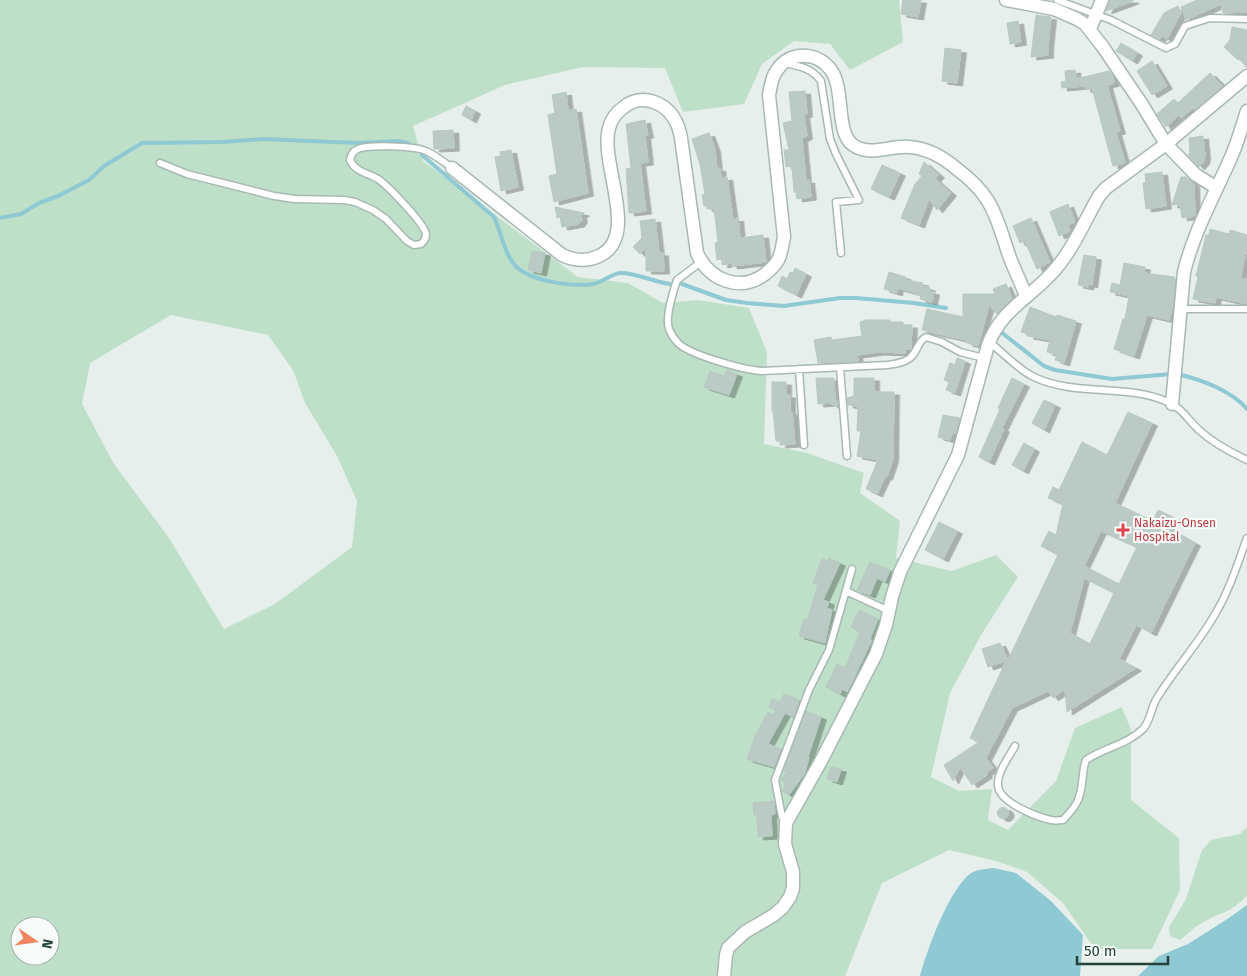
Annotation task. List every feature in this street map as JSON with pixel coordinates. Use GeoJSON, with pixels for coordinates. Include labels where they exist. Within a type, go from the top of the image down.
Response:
{"type":"FeatureCollection","features":[{"type":"Feature","properties":{"kind":"street"},"geometry":{"type":"LineString","coordinates":[[1006,0],[1054,9],[1077,19],[1090,29],[1141,103],[1166,144],[1196,175],[1206,183],[1217,188]]}},
{"type":"Feature","properties":{"kind":"street"},"geometry":{"type":"LineString","coordinates":[[1090,29],[1102,0]]}},
{"type":"Feature","properties":{"kind":"street"},"geometry":{"type":"LineString","coordinates":[[452,168],[562,255],[572,259],[592,259],[602,255],[613,246],[618,232],[616,200],[607,145],[609,127],[619,111],[630,102],[650,100],[662,106],[678,125],[697,253],[701,262],[710,273],[718,278],[744,283],[752,282],[773,268],[781,252],[784,237],[769,95],[774,76],[783,62],[796,57],[808,56],[823,62],[832,70],[837,85],[844,129],[852,145],[871,151],[910,147],[930,152],[949,162],[976,185],[988,200],[995,214],[1010,258],[1026,296]]}},
{"type":"Feature","properties":{"kind":"street"},"geometry":{"type":"LineString","coordinates":[[724,976],[728,948],[745,932],[774,915],[790,898],[793,888],[793,872],[784,844],[786,822],[860,688],[876,654],[900,572],[958,455],[993,330],[1000,320],[1061,263],[1099,196],[1106,188],[1166,144],[1247,76]]}},
{"type":"Feature","properties":{"kind":"street"},"geometry":{"type":"LineString","coordinates":[[1172,404],[1184,272],[1189,251],[1238,139],[1247,111]]}},
{"type":"Feature","properties":{"kind":"lane"},"geometry":{"type":"LineString","coordinates":[[1057,0],[1096,14],[1166,48],[1170,48],[1175,44],[1185,26],[1193,23],[1210,18],[1247,19]]}},
{"type":"Feature","properties":{"kind":"lane"},"geometry":{"type":"LineString","coordinates":[[783,62],[810,70],[821,81],[830,139],[859,200],[836,202],[841,253]]}},
{"type":"Feature","properties":{"kind":"lane"},"geometry":{"type":"LineString","coordinates":[[160,163],[187,174],[274,196],[355,202],[386,219],[407,241],[414,245],[421,244],[425,239],[426,233],[418,220],[388,187],[377,178],[355,168],[350,160],[352,154],[354,151],[362,148],[408,147],[424,150],[452,168]]}},
{"type":"Feature","properties":{"kind":"lane"},"geometry":{"type":"LineString","coordinates":[[701,262],[677,280],[668,323],[669,329],[679,344],[704,355],[750,370],[887,365],[902,362],[913,357],[917,346],[926,337],[942,342],[960,352],[984,358]]}},
{"type":"Feature","properties":{"kind":"lane"},"geometry":{"type":"LineString","coordinates":[[1181,309],[1247,309]]}},
{"type":"Feature","properties":{"kind":"lane"},"geometry":{"type":"LineString","coordinates":[[989,342],[1032,376],[1046,382],[1160,398],[1182,410],[1190,421],[1207,437],[1247,460]]}},
{"type":"Feature","properties":{"kind":"lane"},"geometry":{"type":"LineString","coordinates":[[840,368],[847,456]]}},
{"type":"Feature","properties":{"kind":"lane"},"geometry":{"type":"LineString","coordinates":[[799,369],[804,445]]}},
{"type":"Feature","properties":{"kind":"lane"},"geometry":{"type":"LineString","coordinates":[[1015,746],[999,776],[998,785],[1004,799],[1052,820],[1063,820],[1073,809],[1079,798],[1083,768],[1086,760],[1130,738],[1143,729],[1149,720],[1156,699],[1196,645],[1218,610],[1230,587],[1247,538]]}},
{"type":"Feature","properties":{"kind":"lane"},"geometry":{"type":"LineString","coordinates":[[786,822],[782,817],[775,780],[809,690],[829,650],[852,569]]}},
{"type":"Feature","properties":{"kind":"lane"},"geometry":{"type":"LineString","coordinates":[[846,591],[889,611]]}},
{"type":"Feature","properties":{"kind":"green space"},"geometry":{"type":"Polygon","coordinates":[[[0,0],[899,0],[903,42],[850,70],[830,44],[794,41],[762,64],[744,104],[683,112],[665,68],[583,67],[505,85],[413,126],[423,161],[578,277],[628,283],[663,303],[698,300],[749,308],[767,352],[764,444],[807,453],[864,473],[860,493],[900,521],[896,558],[952,571],[996,555],[1018,577],[981,635],[950,693],[931,777],[959,791],[992,789],[988,820],[1008,830],[1056,781],[1075,728],[1122,707],[1131,730],[1131,800],[1179,838],[1180,890],[1152,949],[1095,949],[1063,903],[1027,872],[996,861],[949,850],[882,883],[845,976],[0,976],[0,0]],[[171,315],[90,363],[82,404],[114,464],[169,538],[224,629],[275,604],[352,547],[357,501],[337,456],[305,403],[293,370],[268,335],[171,315]]]}},
{"type":"Feature","properties":{"kind":"green space"},"geometry":{"type":"Polygon","coordinates":[[[1247,827],[1247,895],[1236,906],[1199,925],[1180,940],[1170,936],[1169,927],[1186,899],[1202,850],[1211,840],[1240,834],[1247,827]]]}},
{"type":"Feature","properties":{"kind":"water"},"geometry":{"type":"Polygon","coordinates":[[[994,868],[1016,873],[1051,901],[1083,935],[1080,976],[920,976],[933,936],[955,892],[971,873],[994,868]]]}},
{"type":"Feature","properties":{"kind":"water"},"geometry":{"type":"Polygon","coordinates":[[[1247,905],[1247,976],[1138,976],[1159,956],[1188,944],[1247,905]]]}},
{"type":"Feature","properties":{"kind":"building"},"geometry":{"type":"Polygon","coordinates":[[[903,0],[921,0],[918,17],[901,14],[903,0]]]}},
{"type":"Feature","properties":{"kind":"building"},"geometry":{"type":"Polygon","coordinates":[[[1110,0],[1133,0],[1133,1],[1106,11],[1110,0]]]}},
{"type":"Feature","properties":{"kind":"building"},"geometry":{"type":"Polygon","coordinates":[[[1197,0],[1247,0],[1247,12],[1223,13],[1221,4],[1186,20],[1181,7],[1197,0]]]}},
{"type":"Feature","properties":{"kind":"building"},"geometry":{"type":"Polygon","coordinates":[[[1178,6],[1181,13],[1167,39],[1162,36],[1160,39],[1151,35],[1164,13],[1178,6]]]}},
{"type":"Feature","properties":{"kind":"building"},"geometry":{"type":"Polygon","coordinates":[[[1036,15],[1051,17],[1048,55],[1031,57],[1036,15]]]}},
{"type":"Feature","properties":{"kind":"building"},"geometry":{"type":"Polygon","coordinates":[[[1018,21],[1021,42],[1010,44],[1007,23],[1018,21]]]}},
{"type":"Feature","properties":{"kind":"building"},"geometry":{"type":"Polygon","coordinates":[[[1232,27],[1247,30],[1247,68],[1240,59],[1238,60],[1224,47],[1230,40],[1232,27]]]}},
{"type":"Feature","properties":{"kind":"building"},"geometry":{"type":"Polygon","coordinates":[[[1121,43],[1137,53],[1132,61],[1116,51],[1121,43]]]}},
{"type":"Feature","properties":{"kind":"building"},"geometry":{"type":"Polygon","coordinates":[[[945,48],[961,50],[957,83],[942,81],[945,48]]]}},
{"type":"Feature","properties":{"kind":"building"},"geometry":{"type":"Polygon","coordinates":[[[1152,61],[1167,86],[1152,95],[1137,71],[1152,61]]]}},
{"type":"Feature","properties":{"kind":"building"},"geometry":{"type":"Polygon","coordinates":[[[1075,70],[1076,79],[1109,71],[1113,76],[1114,83],[1107,85],[1120,131],[1116,132],[1125,163],[1113,166],[1092,88],[1086,90],[1085,86],[1062,88],[1061,82],[1066,81],[1065,71],[1075,70]]]}},
{"type":"Feature","properties":{"kind":"building"},"geometry":{"type":"Polygon","coordinates":[[[1210,73],[1223,86],[1194,110],[1193,108],[1181,118],[1179,115],[1166,127],[1157,114],[1174,99],[1178,103],[1210,73]]]}},
{"type":"Feature","properties":{"kind":"building"},"geometry":{"type":"Polygon","coordinates":[[[805,91],[807,114],[804,115],[807,136],[802,139],[806,181],[809,180],[811,197],[797,199],[796,192],[794,192],[792,166],[786,167],[784,150],[789,150],[783,123],[792,121],[789,92],[805,91]]]}},
{"type":"Feature","properties":{"kind":"building"},"geometry":{"type":"Polygon","coordinates":[[[566,92],[568,110],[576,109],[588,193],[554,202],[549,176],[557,174],[548,115],[555,113],[552,95],[566,92]]]}},
{"type":"Feature","properties":{"kind":"building"},"geometry":{"type":"Polygon","coordinates":[[[466,106],[475,111],[471,120],[462,115],[466,106]]]}},
{"type":"Feature","properties":{"kind":"building"},"geometry":{"type":"Polygon","coordinates":[[[645,120],[648,135],[645,135],[648,162],[640,163],[646,211],[629,213],[626,169],[631,168],[626,124],[645,120]]]}},
{"type":"Feature","properties":{"kind":"building"},"geometry":{"type":"Polygon","coordinates":[[[453,130],[454,148],[434,149],[433,131],[453,130]]]}},
{"type":"Feature","properties":{"kind":"building"},"geometry":{"type":"Polygon","coordinates":[[[709,133],[715,149],[717,169],[720,168],[721,178],[727,177],[733,219],[738,218],[740,238],[763,235],[766,262],[732,266],[731,263],[722,265],[722,259],[717,260],[715,243],[718,242],[714,208],[707,209],[707,206],[704,206],[702,195],[705,194],[700,164],[692,139],[709,133]]]}},
{"type":"Feature","properties":{"kind":"building"},"geometry":{"type":"Polygon","coordinates":[[[1203,136],[1205,156],[1204,161],[1199,167],[1188,155],[1190,153],[1189,138],[1203,136]]]}},
{"type":"Feature","properties":{"kind":"building"},"geometry":{"type":"Polygon","coordinates":[[[511,150],[518,187],[501,191],[495,157],[501,156],[500,152],[511,150]]]}},
{"type":"Feature","properties":{"kind":"building"},"geometry":{"type":"Polygon","coordinates":[[[924,162],[939,175],[935,179],[951,193],[937,210],[929,199],[919,225],[901,218],[915,184],[922,176],[919,174],[924,162]]]}},
{"type":"Feature","properties":{"kind":"building"},"geometry":{"type":"Polygon","coordinates":[[[882,165],[900,173],[889,197],[871,189],[882,165]]]}},
{"type":"Feature","properties":{"kind":"building"},"geometry":{"type":"Polygon","coordinates":[[[1162,172],[1166,206],[1146,209],[1143,183],[1146,183],[1145,174],[1162,172]]]}},
{"type":"Feature","properties":{"kind":"building"},"geometry":{"type":"Polygon","coordinates":[[[1181,177],[1186,177],[1194,184],[1195,216],[1182,218],[1180,204],[1172,205],[1181,177]]]}},
{"type":"Feature","properties":{"kind":"building"},"geometry":{"type":"Polygon","coordinates":[[[1068,204],[1075,222],[1068,225],[1070,231],[1059,236],[1050,212],[1068,204]]]}},
{"type":"Feature","properties":{"kind":"building"},"geometry":{"type":"Polygon","coordinates":[[[555,207],[584,213],[581,215],[582,220],[579,224],[562,227],[560,217],[557,218],[555,207]]]}},
{"type":"Feature","properties":{"kind":"building"},"geometry":{"type":"Polygon","coordinates":[[[1031,218],[1050,262],[1037,269],[1025,241],[1020,243],[1013,226],[1031,218]]]}},
{"type":"Feature","properties":{"kind":"building"},"geometry":{"type":"Polygon","coordinates":[[[655,219],[659,253],[663,253],[664,271],[646,271],[646,248],[640,254],[633,247],[642,238],[640,221],[655,219]]]}},
{"type":"Feature","properties":{"kind":"building"},"geometry":{"type":"Polygon","coordinates":[[[1210,229],[1229,234],[1230,230],[1247,235],[1247,249],[1240,278],[1247,280],[1247,304],[1216,297],[1215,303],[1193,299],[1198,277],[1196,276],[1206,235],[1209,235],[1210,229]]]}},
{"type":"Feature","properties":{"kind":"building"},"geometry":{"type":"Polygon","coordinates":[[[532,251],[545,253],[541,273],[528,270],[532,251]]]}},
{"type":"Feature","properties":{"kind":"building"},"geometry":{"type":"Polygon","coordinates":[[[1084,255],[1096,257],[1092,285],[1089,284],[1088,287],[1078,285],[1084,255]]]}},
{"type":"Feature","properties":{"kind":"building"},"geometry":{"type":"Polygon","coordinates":[[[1124,263],[1145,267],[1144,273],[1175,277],[1173,304],[1169,320],[1147,315],[1134,356],[1114,349],[1123,319],[1125,319],[1129,296],[1110,292],[1112,283],[1120,285],[1124,263]]]}},
{"type":"Feature","properties":{"kind":"building"},"geometry":{"type":"Polygon","coordinates":[[[795,268],[806,274],[796,295],[778,286],[782,276],[787,279],[790,272],[793,273],[795,268]]]}},
{"type":"Feature","properties":{"kind":"building"},"geometry":{"type":"Polygon","coordinates":[[[889,272],[906,277],[905,280],[923,283],[922,286],[930,288],[929,291],[934,292],[932,302],[920,299],[921,295],[898,288],[897,293],[884,289],[889,272]]]}},
{"type":"Feature","properties":{"kind":"building"},"geometry":{"type":"Polygon","coordinates":[[[1006,284],[1012,299],[997,314],[989,305],[978,346],[961,339],[922,330],[927,309],[963,317],[963,294],[995,294],[993,289],[1006,284]]]}},
{"type":"Feature","properties":{"kind":"building"},"geometry":{"type":"Polygon","coordinates":[[[1030,307],[1056,317],[1057,315],[1076,321],[1064,363],[1055,360],[1057,355],[1047,352],[1050,340],[1028,336],[1029,334],[1021,332],[1030,307]]]}},
{"type":"Feature","properties":{"kind":"building"},"geometry":{"type":"Polygon","coordinates":[[[866,320],[890,320],[890,322],[903,322],[903,325],[912,325],[911,349],[905,349],[905,353],[879,352],[857,355],[858,361],[818,363],[814,340],[831,337],[832,340],[862,336],[860,322],[866,320]]]}},
{"type":"Feature","properties":{"kind":"building"},"geometry":{"type":"Polygon","coordinates":[[[957,358],[965,361],[955,393],[946,390],[949,382],[944,380],[950,363],[955,365],[957,358]]]}},
{"type":"Feature","properties":{"kind":"building"},"geometry":{"type":"Polygon","coordinates":[[[727,370],[737,374],[729,395],[704,387],[710,371],[724,376],[727,370]]]}},
{"type":"Feature","properties":{"kind":"building"},"geometry":{"type":"Polygon","coordinates":[[[816,378],[834,378],[835,402],[838,401],[838,405],[832,405],[832,403],[818,404],[816,378]]]}},
{"type":"Feature","properties":{"kind":"building"},"geometry":{"type":"Polygon","coordinates":[[[854,378],[874,378],[874,392],[894,392],[893,459],[887,477],[885,477],[877,494],[866,489],[878,460],[857,456],[861,431],[857,431],[858,406],[848,405],[847,398],[854,396],[854,378]]]}},
{"type":"Feature","properties":{"kind":"building"},"geometry":{"type":"Polygon","coordinates":[[[1012,378],[1024,384],[1002,428],[1004,429],[989,462],[979,457],[1012,378]]]}},
{"type":"Feature","properties":{"kind":"building"},"geometry":{"type":"Polygon","coordinates":[[[772,382],[786,382],[786,395],[790,395],[790,412],[792,412],[795,444],[780,445],[780,441],[776,441],[772,411],[772,382]]]}},
{"type":"Feature","properties":{"kind":"building"},"geometry":{"type":"Polygon","coordinates":[[[1044,400],[1055,405],[1044,430],[1032,423],[1044,400]]]}},
{"type":"Feature","properties":{"kind":"building"},"geometry":{"type":"Polygon","coordinates":[[[1128,412],[1152,423],[1115,503],[1153,521],[1158,510],[1173,517],[1169,528],[1195,543],[1151,633],[1136,625],[1119,659],[1136,668],[1067,712],[1065,689],[1053,698],[1048,691],[1012,708],[986,758],[993,768],[986,773],[987,775],[972,785],[960,767],[953,781],[944,765],[979,742],[970,738],[1006,661],[988,667],[982,649],[1000,643],[1008,660],[1058,555],[1041,546],[1049,531],[1056,535],[1063,504],[1048,498],[1053,487],[1059,490],[1082,442],[1107,455],[1128,412]],[[1101,531],[1084,566],[1119,584],[1137,547],[1101,531]],[[1084,578],[1070,633],[1090,644],[1114,593],[1084,578]]]}},
{"type":"Feature","properties":{"kind":"building"},"geometry":{"type":"Polygon","coordinates":[[[943,415],[960,418],[955,433],[952,433],[950,440],[938,437],[943,415]]]}},
{"type":"Feature","properties":{"kind":"building"},"geometry":{"type":"Polygon","coordinates":[[[1024,443],[1034,449],[1023,471],[1012,465],[1024,443]]]}},
{"type":"Feature","properties":{"kind":"building"},"geometry":{"type":"Polygon","coordinates":[[[939,522],[957,531],[943,559],[925,550],[939,522]]]}},
{"type":"Feature","properties":{"kind":"building"},"geometry":{"type":"Polygon","coordinates":[[[822,558],[828,561],[829,558],[840,563],[823,600],[829,602],[827,608],[832,610],[825,643],[799,636],[804,619],[807,620],[818,585],[813,583],[822,558]]]}},
{"type":"Feature","properties":{"kind":"building"},"geometry":{"type":"Polygon","coordinates":[[[870,562],[890,570],[885,582],[877,578],[870,595],[857,590],[870,562]]]}},
{"type":"Feature","properties":{"kind":"building"},"geometry":{"type":"Polygon","coordinates":[[[859,610],[878,619],[870,639],[872,640],[847,692],[842,689],[840,694],[826,687],[837,664],[845,668],[860,632],[851,627],[859,610]]]}},
{"type":"Feature","properties":{"kind":"building"},"geometry":{"type":"Polygon","coordinates":[[[784,694],[799,700],[794,717],[785,713],[768,744],[781,749],[774,767],[747,759],[755,736],[768,712],[773,715],[776,710],[769,707],[772,699],[780,702],[784,694]]]}},
{"type":"Feature","properties":{"kind":"building"},"geometry":{"type":"Polygon","coordinates":[[[806,711],[821,717],[808,757],[805,773],[789,795],[782,791],[786,783],[781,780],[787,772],[784,771],[806,711]]]}},
{"type":"Feature","properties":{"kind":"building"},"geometry":{"type":"Polygon","coordinates":[[[831,767],[841,769],[837,782],[827,779],[831,767]]]}},
{"type":"Feature","properties":{"kind":"building"},"geometry":{"type":"Polygon","coordinates":[[[774,801],[775,814],[771,815],[772,836],[758,837],[757,815],[754,815],[753,803],[774,801]]]}},
{"type":"Feature","properties":{"kind":"building"},"geometry":{"type":"Polygon","coordinates":[[[1001,808],[1005,808],[1008,813],[1007,817],[1001,818],[998,815],[998,811],[1001,808]]]}},
{"type":"Feature","properties":{"kind":"waterway"},"geometry":{"type":"LineString","coordinates":[[0,218],[21,214],[39,203],[58,196],[89,180],[104,166],[142,143],[222,142],[263,139],[358,143],[398,141],[408,143]]}},
{"type":"Feature","properties":{"kind":"waterway"},"geometry":{"type":"LineString","coordinates":[[422,155],[494,217],[510,258],[519,269],[528,274],[550,281],[584,285],[596,283],[618,273],[627,273],[670,284]]}},
{"type":"Feature","properties":{"kind":"waterway"},"geometry":{"type":"LineString","coordinates":[[682,284],[726,300],[747,303],[784,306],[840,298],[856,298],[946,308]]}},
{"type":"Feature","properties":{"kind":"waterway"},"geometry":{"type":"LineString","coordinates":[[1001,332],[1044,366],[1055,370],[1112,379],[1171,374]]}},
{"type":"Feature","properties":{"kind":"waterway"},"geometry":{"type":"LineString","coordinates":[[1181,375],[1199,380],[1226,392],[1247,409]]}},
{"type":"Feature","properties":{"kind":"place","name":"Nakaizu-Onsen Hospital"},"geometry":{"type":"Point","coordinates":[1123,530]}}]}
